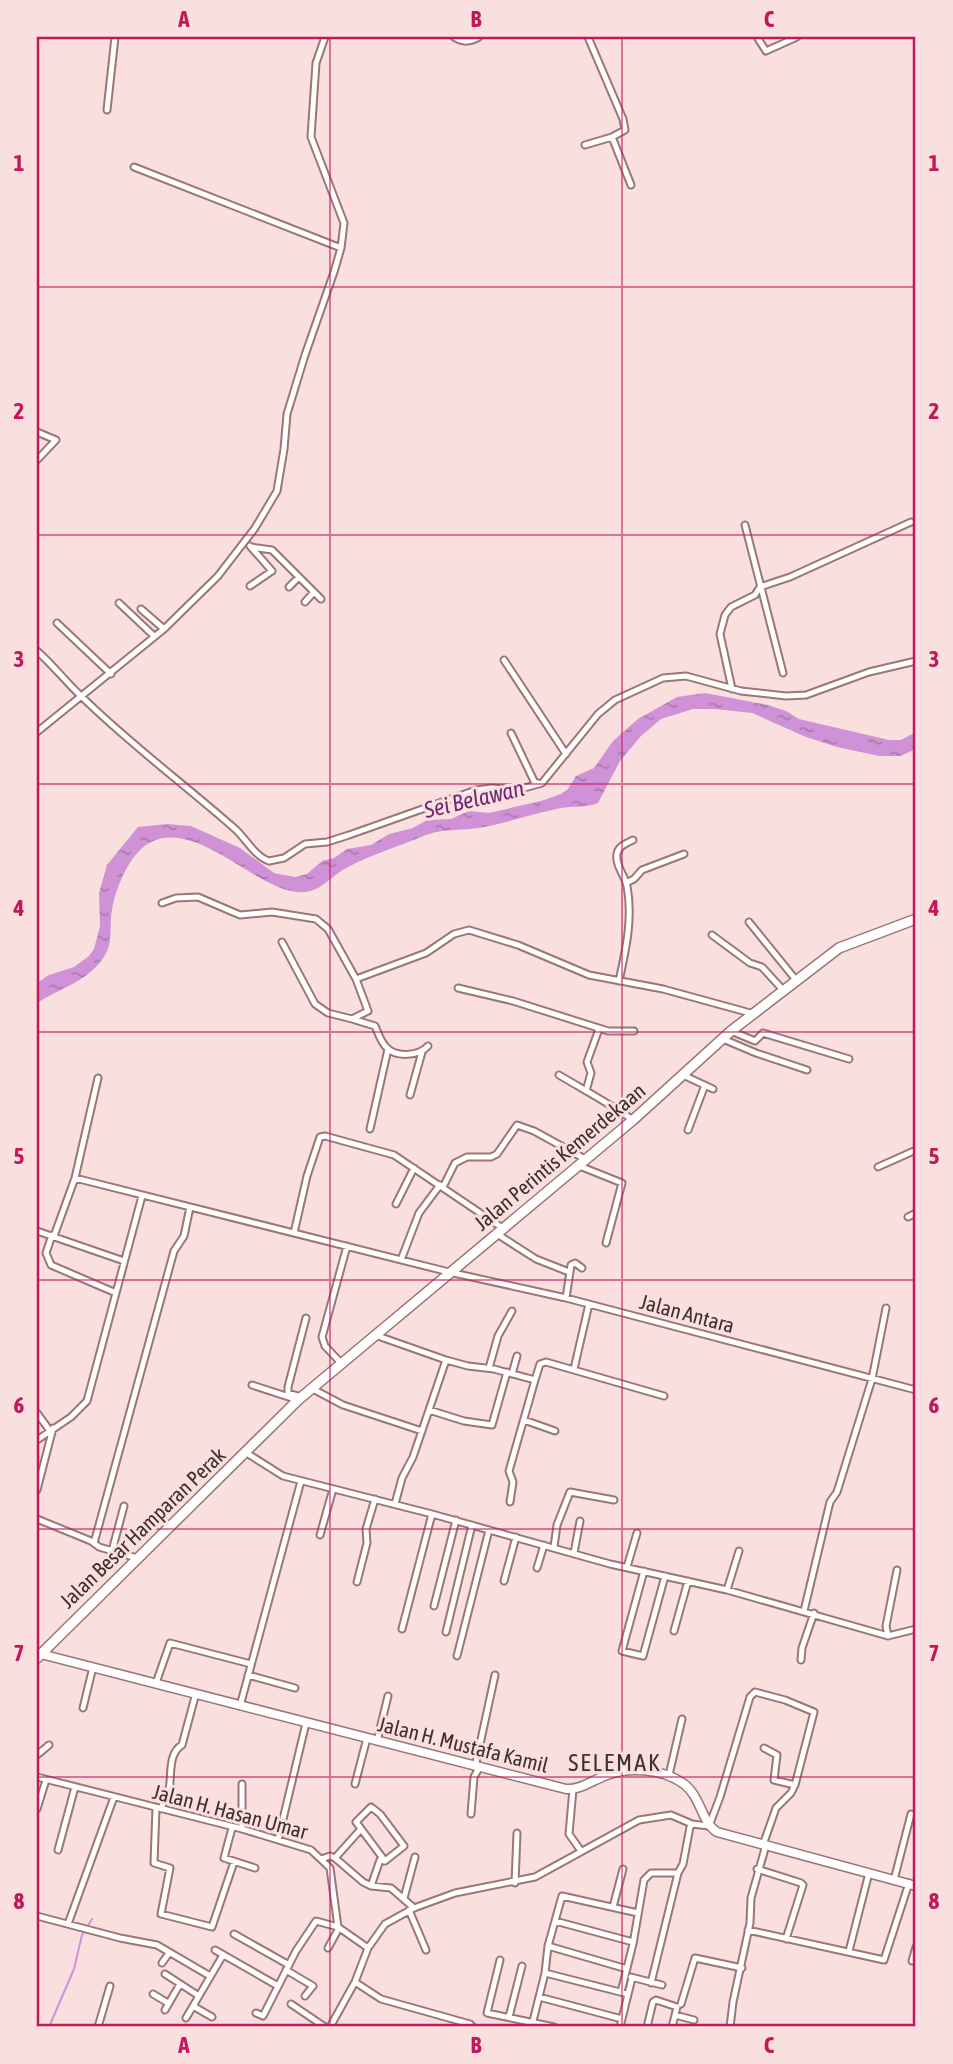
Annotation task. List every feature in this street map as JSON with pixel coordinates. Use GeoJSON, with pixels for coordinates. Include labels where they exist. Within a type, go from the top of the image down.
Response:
{"type":"FeatureCollection","features":[{"type":"Feature","properties":{"kind":"main road","name":"Jalan Perintis Kemerdekaan"},"geometry":{"type":"LineString","coordinates":[[245,1452],[311,1388],[633,1120],[732,1031],[783,990],[845,945],[916,919]]}},
{"type":"Feature","properties":{"kind":"main road","name":"Jalan Besar Hamparan Perak"},"geometry":{"type":"LineString","coordinates":[[38,1655],[245,1452]]}},
{"type":"Feature","properties":{"kind":"street"},"geometry":{"type":"LineString","coordinates":[[107,110],[115,37]]}},
{"type":"Feature","properties":{"kind":"street"},"geometry":{"type":"LineString","coordinates":[[37,732],[164,629],[218,576],[245,541],[277,491],[287,414],[341,248],[344,218],[312,142],[310,130],[316,63],[325,37]]}},
{"type":"Feature","properties":{"kind":"street"},"geometry":{"type":"LineString","coordinates":[[454,37],[460,41],[472,41],[479,37]]}},
{"type":"Feature","properties":{"kind":"street"},"geometry":{"type":"LineString","coordinates":[[585,145],[625,130],[623,119],[588,37]]}},
{"type":"Feature","properties":{"kind":"street"},"geometry":{"type":"LineString","coordinates":[[757,37],[766,51],[797,37]]}},
{"type":"Feature","properties":{"kind":"street"},"geometry":{"type":"LineString","coordinates":[[612,137],[631,185]]}},
{"type":"Feature","properties":{"kind":"street"},"geometry":{"type":"LineString","coordinates":[[134,167],[341,248]]}},
{"type":"Feature","properties":{"kind":"street"},"geometry":{"type":"LineString","coordinates":[[37,432],[56,440],[37,460]]}},
{"type":"Feature","properties":{"kind":"street"},"geometry":{"type":"LineString","coordinates":[[732,689],[720,634],[727,610],[755,594],[760,587],[790,577],[911,522]]}},
{"type":"Feature","properties":{"kind":"street"},"geometry":{"type":"LineString","coordinates":[[745,525],[783,673]]}},
{"type":"Feature","properties":{"kind":"street"},"geometry":{"type":"LineString","coordinates":[[245,541],[272,571],[250,586]]}},
{"type":"Feature","properties":{"kind":"street"},"geometry":{"type":"LineString","coordinates":[[251,547],[272,550],[321,599]]}},
{"type":"Feature","properties":{"kind":"street"},"geometry":{"type":"LineString","coordinates":[[289,587],[299,577]]}},
{"type":"Feature","properties":{"kind":"street"},"geometry":{"type":"LineString","coordinates":[[305,602],[314,593]]}},
{"type":"Feature","properties":{"kind":"street"},"geometry":{"type":"LineString","coordinates":[[119,603],[154,636]]}},
{"type":"Feature","properties":{"kind":"street"},"geometry":{"type":"LineString","coordinates":[[141,609],[164,629]]}},
{"type":"Feature","properties":{"kind":"street"},"geometry":{"type":"LineString","coordinates":[[57,623],[111,674]]}},
{"type":"Feature","properties":{"kind":"street"},"geometry":{"type":"LineString","coordinates":[[37,651],[60,671],[81,697],[237,830],[260,857],[269,861],[284,858],[305,844],[327,842],[476,790],[517,790],[539,784],[548,777],[598,715],[615,700],[663,678],[686,676],[732,689],[786,696],[806,695],[869,672],[916,661]]}},
{"type":"Feature","properties":{"kind":"street"},"geometry":{"type":"LineString","coordinates":[[504,660],[566,754]]}},
{"type":"Feature","properties":{"kind":"street"},"geometry":{"type":"LineString","coordinates":[[511,733],[534,781],[539,784]]}},
{"type":"Feature","properties":{"kind":"street"},"geometry":{"type":"LineString","coordinates":[[619,981],[629,927],[630,905],[617,854],[619,848],[633,840]]}},
{"type":"Feature","properties":{"kind":"street"},"geometry":{"type":"LineString","coordinates":[[626,883],[642,870],[684,854]]}},
{"type":"Feature","properties":{"kind":"street"},"geometry":{"type":"LineString","coordinates":[[162,903],[176,898],[198,897],[240,915],[272,912],[316,919],[328,929],[356,979],[368,1010],[352,1019]]}},
{"type":"Feature","properties":{"kind":"street"},"geometry":{"type":"LineString","coordinates":[[749,922],[796,981]]}},
{"type":"Feature","properties":{"kind":"street"},"geometry":{"type":"LineString","coordinates":[[356,979],[426,953],[454,934],[469,930],[518,945],[589,975],[663,989],[754,1014]]}},
{"type":"Feature","properties":{"kind":"street"},"geometry":{"type":"LineString","coordinates":[[712,935],[750,962],[762,967],[783,990]]}},
{"type":"Feature","properties":{"kind":"street"},"geometry":{"type":"LineString","coordinates":[[282,942],[318,1007],[328,1013],[375,1027],[388,1049],[404,1054],[422,1052]]}},
{"type":"Feature","properties":{"kind":"street"},"geometry":{"type":"LineString","coordinates":[[458,988],[513,1001],[599,1029],[634,1031]]}},
{"type":"Feature","properties":{"kind":"street"},"geometry":{"type":"LineString","coordinates":[[586,1091],[591,1073],[587,1062],[599,1029]]}},
{"type":"Feature","properties":{"kind":"street"},"geometry":{"type":"LineString","coordinates":[[732,1031],[755,1041],[763,1033],[849,1059]]}},
{"type":"Feature","properties":{"kind":"street"},"geometry":{"type":"LineString","coordinates":[[723,1039],[807,1070]]}},
{"type":"Feature","properties":{"kind":"street"},"geometry":{"type":"LineString","coordinates":[[410,1095],[422,1052],[428,1046]]}},
{"type":"Feature","properties":{"kind":"street"},"geometry":{"type":"LineString","coordinates":[[370,1129],[388,1049]]}},
{"type":"Feature","properties":{"kind":"street"},"geometry":{"type":"LineString","coordinates":[[559,1075],[612,1104],[633,1120]]}},
{"type":"Feature","properties":{"kind":"street"},"geometry":{"type":"LineString","coordinates":[[685,1076],[713,1089]]}},
{"type":"Feature","properties":{"kind":"street"},"geometry":{"type":"LineString","coordinates":[[98,1078],[75,1178],[46,1253],[51,1265],[116,1293]]}},
{"type":"Feature","properties":{"kind":"street"},"geometry":{"type":"LineString","coordinates":[[688,1130],[705,1085]]}},
{"type":"Feature","properties":{"kind":"street"},"geometry":{"type":"LineString","coordinates":[[401,1260],[419,1213],[455,1163],[467,1157],[491,1157],[497,1154],[517,1125],[534,1131],[581,1162],[622,1183],[606,1243]]}},
{"type":"Feature","properties":{"kind":"street"},"geometry":{"type":"LineString","coordinates":[[294,1233],[307,1176],[320,1137],[325,1136],[389,1153],[441,1186],[536,1259],[569,1272]]}},
{"type":"Feature","properties":{"kind":"street"},"geometry":{"type":"LineString","coordinates":[[878,1167],[916,1150]]}},
{"type":"Feature","properties":{"kind":"street"},"geometry":{"type":"LineString","coordinates":[[396,1204],[414,1168]]}},
{"type":"Feature","properties":{"kind":"street","name":"Jalan Antara"},"geometry":{"type":"LineString","coordinates":[[75,1178],[449,1272],[566,1298],[916,1390]]}},
{"type":"Feature","properties":{"kind":"street"},"geometry":{"type":"LineString","coordinates":[[37,1440],[71,1417],[87,1401],[142,1196]]}},
{"type":"Feature","properties":{"kind":"street"},"geometry":{"type":"LineString","coordinates":[[94,1543],[173,1251],[184,1237],[190,1207]]}},
{"type":"Feature","properties":{"kind":"street"},"geometry":{"type":"LineString","coordinates":[[908,1217],[916,1213]]}},
{"type":"Feature","properties":{"kind":"street"},"geometry":{"type":"LineString","coordinates":[[37,1231],[124,1261]]}},
{"type":"Feature","properties":{"kind":"street"},"geometry":{"type":"LineString","coordinates":[[341,1363],[322,1337],[347,1246]]}},
{"type":"Feature","properties":{"kind":"street"},"geometry":{"type":"LineString","coordinates":[[566,1298],[572,1263],[582,1268]]}},
{"type":"Feature","properties":{"kind":"street"},"geometry":{"type":"LineString","coordinates":[[574,1369],[589,1304]]}},
{"type":"Feature","properties":{"kind":"street"},"geometry":{"type":"LineString","coordinates":[[804,1611],[830,1502],[837,1492],[872,1379],[886,1308]]}},
{"type":"Feature","properties":{"kind":"street"},"geometry":{"type":"LineString","coordinates":[[489,1368],[498,1336],[512,1311]]}},
{"type":"Feature","properties":{"kind":"street"},"geometry":{"type":"LineString","coordinates":[[299,1399],[288,1393],[288,1387],[306,1318]]}},
{"type":"Feature","properties":{"kind":"street"},"geometry":{"type":"LineString","coordinates":[[375,1335],[446,1360],[535,1380]]}},
{"type":"Feature","properties":{"kind":"street"},"geometry":{"type":"LineString","coordinates":[[429,1410],[464,1421],[492,1425],[517,1356]]}},
{"type":"Feature","properties":{"kind":"street"},"geometry":{"type":"LineString","coordinates":[[395,1504],[446,1360]]}},
{"type":"Feature","properties":{"kind":"street"},"geometry":{"type":"LineString","coordinates":[[510,1502],[513,1482],[509,1471],[542,1362],[664,1396]]}},
{"type":"Feature","properties":{"kind":"street"},"geometry":{"type":"LineString","coordinates":[[252,1385],[299,1399]]}},
{"type":"Feature","properties":{"kind":"street"},"geometry":{"type":"LineString","coordinates":[[311,1388],[343,1405],[422,1431]]}},
{"type":"Feature","properties":{"kind":"street"},"geometry":{"type":"LineString","coordinates":[[37,1413],[51,1430]]}},
{"type":"Feature","properties":{"kind":"street"},"geometry":{"type":"LineString","coordinates":[[524,1420],[555,1431]]}},
{"type":"Feature","properties":{"kind":"street"},"geometry":{"type":"LineString","coordinates":[[37,1490],[51,1430]]}},
{"type":"Feature","properties":{"kind":"street"},"geometry":{"type":"LineString","coordinates":[[245,1452],[282,1476],[627,1567],[727,1590],[888,1636],[916,1629]]}},
{"type":"Feature","properties":{"kind":"street"},"geometry":{"type":"LineString","coordinates":[[240,1706],[302,1481]]}},
{"type":"Feature","properties":{"kind":"street"},"geometry":{"type":"LineString","coordinates":[[320,1535],[333,1489]]}},
{"type":"Feature","properties":{"kind":"street"},"geometry":{"type":"LineString","coordinates":[[554,1547],[557,1525],[570,1492],[614,1500]]}},
{"type":"Feature","properties":{"kind":"street"},"geometry":{"type":"LineString","coordinates":[[357,1582],[367,1543],[366,1529],[375,1499]]}},
{"type":"Feature","properties":{"kind":"street"},"geometry":{"type":"LineString","coordinates":[[112,1551],[124,1506]]}},
{"type":"Feature","properties":{"kind":"street"},"geometry":{"type":"LineString","coordinates":[[402,1629],[432,1514]]}},
{"type":"Feature","properties":{"kind":"street"},"geometry":{"type":"LineString","coordinates":[[37,1519],[99,1547],[138,1558]]}},
{"type":"Feature","properties":{"kind":"street"},"geometry":{"type":"LineString","coordinates":[[434,1606],[456,1520]]}},
{"type":"Feature","properties":{"kind":"street"},"geometry":{"type":"LineString","coordinates":[[574,1553],[580,1521]]}},
{"type":"Feature","properties":{"kind":"street"},"geometry":{"type":"LineString","coordinates":[[446,1632],[472,1525]]}},
{"type":"Feature","properties":{"kind":"street"},"geometry":{"type":"LineString","coordinates":[[457,1656],[489,1530]]}},
{"type":"Feature","properties":{"kind":"street"},"geometry":{"type":"LineString","coordinates":[[627,1567],[638,1533]]}},
{"type":"Feature","properties":{"kind":"street"},"geometry":{"type":"LineString","coordinates":[[504,1581],[516,1537]]}},
{"type":"Feature","properties":{"kind":"street"},"geometry":{"type":"LineString","coordinates":[[537,1568],[544,1545]]}},
{"type":"Feature","properties":{"kind":"street"},"geometry":{"type":"LineString","coordinates":[[727,1590],[739,1550]]}},
{"type":"Feature","properties":{"kind":"street"},"geometry":{"type":"LineString","coordinates":[[888,1636],[886,1626],[897,1570]]}},
{"type":"Feature","properties":{"kind":"street"},"geometry":{"type":"LineString","coordinates":[[643,1571],[622,1651],[643,1656],[665,1576]]}},
{"type":"Feature","properties":{"kind":"street"},"geometry":{"type":"LineString","coordinates":[[674,1631],[688,1581]]}},
{"type":"Feature","properties":{"kind":"street"},"geometry":{"type":"LineString","coordinates":[[801,1660],[804,1640],[814,1614]]}},
{"type":"Feature","properties":{"kind":"street"},"geometry":{"type":"LineString","coordinates":[[156,1683],[170,1643],[251,1664]]}},
{"type":"Feature","properties":{"kind":"street","name":"Jalan H. Mustafa Kamil"},"geometry":{"type":"LineString","coordinates":[[38,1655],[573,1789],[615,1773],[651,1771],[669,1775]]}},
{"type":"Feature","properties":{"kind":"street"},"geometry":{"type":"LineString","coordinates":[[83,1708],[93,1667]]}},
{"type":"Feature","properties":{"kind":"street"},"geometry":{"type":"LineString","coordinates":[[248,1675],[295,1688]]}},
{"type":"Feature","properties":{"kind":"street"},"geometry":{"type":"LineString","coordinates":[[471,1814],[474,1777],[495,1675]]}},
{"type":"Feature","properties":{"kind":"street"},"geometry":{"type":"LineString","coordinates":[[196,1693],[182,1745],[176,1749],[173,1758],[170,1783],[159,1809],[154,1863],[170,1868],[161,1914],[212,1927],[234,1862]]}},
{"type":"Feature","properties":{"kind":"street"},"geometry":{"type":"LineString","coordinates":[[709,1826],[751,1693],[785,1700],[814,1712],[795,1785],[776,1808],[757,1869],[730,2027]]}},
{"type":"Feature","properties":{"kind":"street"},"geometry":{"type":"LineString","coordinates":[[377,1741],[388,1696]]}},
{"type":"Feature","properties":{"kind":"street"},"geometry":{"type":"LineString","coordinates":[[681,1719],[669,1775],[690,1790],[703,1809],[709,1826]]}},
{"type":"Feature","properties":{"kind":"street"},"geometry":{"type":"LineString","coordinates":[[278,1840],[306,1723]]}},
{"type":"Feature","properties":{"kind":"street"},"geometry":{"type":"LineString","coordinates":[[355,1784],[368,1738]]}},
{"type":"Feature","properties":{"kind":"street"},"geometry":{"type":"LineString","coordinates":[[37,1755],[49,1745]]}},
{"type":"Feature","properties":{"kind":"street"},"geometry":{"type":"LineString","coordinates":[[764,1748],[777,1755],[774,1780],[795,1785]]}},
{"type":"Feature","properties":{"kind":"street","name":"Jalan H. Hasan Umar"},"geometry":{"type":"LineString","coordinates":[[37,1777],[242,1829],[311,1850],[330,1868],[338,1927]]}},
{"type":"Feature","properties":{"kind":"street"},"geometry":{"type":"LineString","coordinates":[[37,1809],[46,1780]]}},
{"type":"Feature","properties":{"kind":"street"},"geometry":{"type":"LineString","coordinates":[[242,1784],[242,1829]]}},
{"type":"Feature","properties":{"kind":"street"},"geometry":{"type":"LineString","coordinates":[[58,1850],[75,1787]]}},
{"type":"Feature","properties":{"kind":"street"},"geometry":{"type":"LineString","coordinates":[[573,1789],[569,1834],[581,1851]]}},
{"type":"Feature","properties":{"kind":"street"},"geometry":{"type":"LineString","coordinates":[[68,1924],[114,1797]]}},
{"type":"Feature","properties":{"kind":"street"},"geometry":{"type":"LineString","coordinates":[[371,1886],[377,1864],[380,1860],[385,1861],[402,1849],[402,1844],[380,1814],[371,1807],[356,1821],[385,1861]]}},
{"type":"Feature","properties":{"kind":"street"},"geometry":{"type":"LineString","coordinates":[[894,1880],[911,1814]]}},
{"type":"Feature","properties":{"kind":"street"},"geometry":{"type":"LineString","coordinates":[[291,2004],[328,2027],[355,1982],[368,1948],[379,1930],[412,1909],[455,1893],[535,1877],[647,1818],[671,1815],[692,1824],[709,1826],[717,1832],[912,1884],[884,1960],[748,1930]]}},
{"type":"Feature","properties":{"kind":"street"},"geometry":{"type":"LineString","coordinates":[[651,1983],[692,1824]]}},
{"type":"Feature","properties":{"kind":"street"},"geometry":{"type":"LineString","coordinates":[[232,1828],[223,1856],[255,1868]]}},
{"type":"Feature","properties":{"kind":"street"},"geometry":{"type":"LineString","coordinates":[[335,1858],[360,1829]]}},
{"type":"Feature","properties":{"kind":"street"},"geometry":{"type":"LineString","coordinates":[[515,1883],[517,1833]]}},
{"type":"Feature","properties":{"kind":"street"},"geometry":{"type":"LineString","coordinates":[[321,1859],[330,1856],[335,1858],[353,1875],[371,1886],[388,1886],[404,1898],[412,1909],[426,1950]]}},
{"type":"Feature","properties":{"kind":"street"},"geometry":{"type":"LineString","coordinates":[[404,1898],[415,1857]]}},
{"type":"Feature","properties":{"kind":"street"},"geometry":{"type":"LineString","coordinates":[[613,1907],[623,1868]]}},
{"type":"Feature","properties":{"kind":"street"},"geometry":{"type":"LineString","coordinates":[[757,1869],[803,1885],[786,1939]]}},
{"type":"Feature","properties":{"kind":"street"},"geometry":{"type":"LineString","coordinates":[[621,1992],[633,1942],[642,1885],[647,1875],[652,1873],[678,1873]]}},
{"type":"Feature","properties":{"kind":"street"},"geometry":{"type":"LineString","coordinates":[[849,1951],[869,1873]]}},
{"type":"Feature","properties":{"kind":"street"},"geometry":{"type":"LineString","coordinates":[[533,2021],[545,1973],[548,1947],[562,1896],[638,1913]]}},
{"type":"Feature","properties":{"kind":"street"},"geometry":{"type":"LineString","coordinates":[[37,1916],[157,1945],[210,1976]]}},
{"type":"Feature","properties":{"kind":"street"},"geometry":{"type":"LineString","coordinates":[[256,2013],[263,2016],[304,1936],[316,1921],[338,1927],[368,1948]]}},
{"type":"Feature","properties":{"kind":"street"},"geometry":{"type":"LineString","coordinates":[[555,1921],[633,1942]]}},
{"type":"Feature","properties":{"kind":"street"},"geometry":{"type":"LineString","coordinates":[[328,1948],[338,1927]]}},
{"type":"Feature","properties":{"kind":"street"},"geometry":{"type":"LineString","coordinates":[[234,1934],[313,1986],[305,1996]]}},
{"type":"Feature","properties":{"kind":"street"},"geometry":{"type":"LineString","coordinates":[[548,1947],[626,1972],[632,1978],[662,1985]]}},
{"type":"Feature","properties":{"kind":"street"},"geometry":{"type":"LineString","coordinates":[[912,1961],[916,1947]]}},
{"type":"Feature","properties":{"kind":"street"},"geometry":{"type":"LineString","coordinates":[[215,1950],[278,1986]]}},
{"type":"Feature","properties":{"kind":"street"},"geometry":{"type":"LineString","coordinates":[[162,1963],[169,1953]]}},
{"type":"Feature","properties":{"kind":"street"},"geometry":{"type":"LineString","coordinates":[[186,2018],[223,1955]]}},
{"type":"Feature","properties":{"kind":"street"},"geometry":{"type":"LineString","coordinates":[[681,2004],[695,1958],[741,1968]]}},
{"type":"Feature","properties":{"kind":"street"},"geometry":{"type":"LineString","coordinates":[[500,1961],[486,2011],[489,2015],[554,2027]]}},
{"type":"Feature","properties":{"kind":"street"},"geometry":{"type":"LineString","coordinates":[[509,2017],[522,1966]]}},
{"type":"Feature","properties":{"kind":"street"},"geometry":{"type":"LineString","coordinates":[[545,1973],[628,1994]]}},
{"type":"Feature","properties":{"kind":"street"},"geometry":{"type":"LineString","coordinates":[[164,1974],[199,1996]]}},
{"type":"Feature","properties":{"kind":"street"},"geometry":{"type":"LineString","coordinates":[[620,2027],[632,1978]]}},
{"type":"Feature","properties":{"kind":"street"},"geometry":{"type":"LineString","coordinates":[[355,1982],[381,1999],[474,2027]]}},
{"type":"Feature","properties":{"kind":"street"},"geometry":{"type":"LineString","coordinates":[[164,2010],[180,1984]]}},
{"type":"Feature","properties":{"kind":"street"},"geometry":{"type":"LineString","coordinates":[[98,2027],[110,1986]]}},
{"type":"Feature","properties":{"kind":"street"},"geometry":{"type":"LineString","coordinates":[[153,1994],[168,2003]]}},
{"type":"Feature","properties":{"kind":"street"},"geometry":{"type":"LineString","coordinates":[[539,1997],[622,2019]]}},
{"type":"Feature","properties":{"kind":"street"},"geometry":{"type":"LineString","coordinates":[[647,2027],[653,2002],[656,2000],[676,2005],[672,2027]]}},
{"type":"Feature","properties":{"kind":"street"},"geometry":{"type":"LineString","coordinates":[[193,2006],[212,2017]]}},
{"type":"Feature","properties":{"kind":"street"},"geometry":{"type":"LineString","coordinates":[[675,2015],[694,2020]]}},
{"type":"Feature","properties":{"kind":"water","name":"Sei Belawan"},"geometry":{"type":"Polygon","coordinates":[[[705,693],[768,705],[799,719],[889,740],[901,740],[916,732],[916,749],[900,756],[879,756],[806,737],[752,713],[693,709],[661,719],[641,736],[620,761],[598,803],[561,808],[484,827],[433,833],[357,862],[318,888],[305,892],[280,888],[206,847],[187,840],[169,838],[151,842],[135,855],[118,887],[112,910],[109,947],[99,964],[83,978],[37,1003],[37,983],[49,975],[74,967],[94,949],[100,926],[99,893],[107,865],[138,827],[167,824],[191,826],[240,848],[274,873],[295,877],[307,874],[322,861],[334,858],[347,849],[371,845],[389,834],[413,828],[427,820],[451,819],[469,811],[489,813],[561,794],[568,789],[576,776],[594,768],[613,741],[638,719],[677,697],[705,693]]]}},
{"type":"Feature","properties":{"kind":"waterway"},"geometry":{"type":"LineString","coordinates":[[49,2027],[74,1969],[82,1935],[92,1919]]}},
{"type":"Feature","properties":{"kind":"district","name":"SELEMAK"},"geometry":{"type":"Point","coordinates":[615,1763]}}]}
